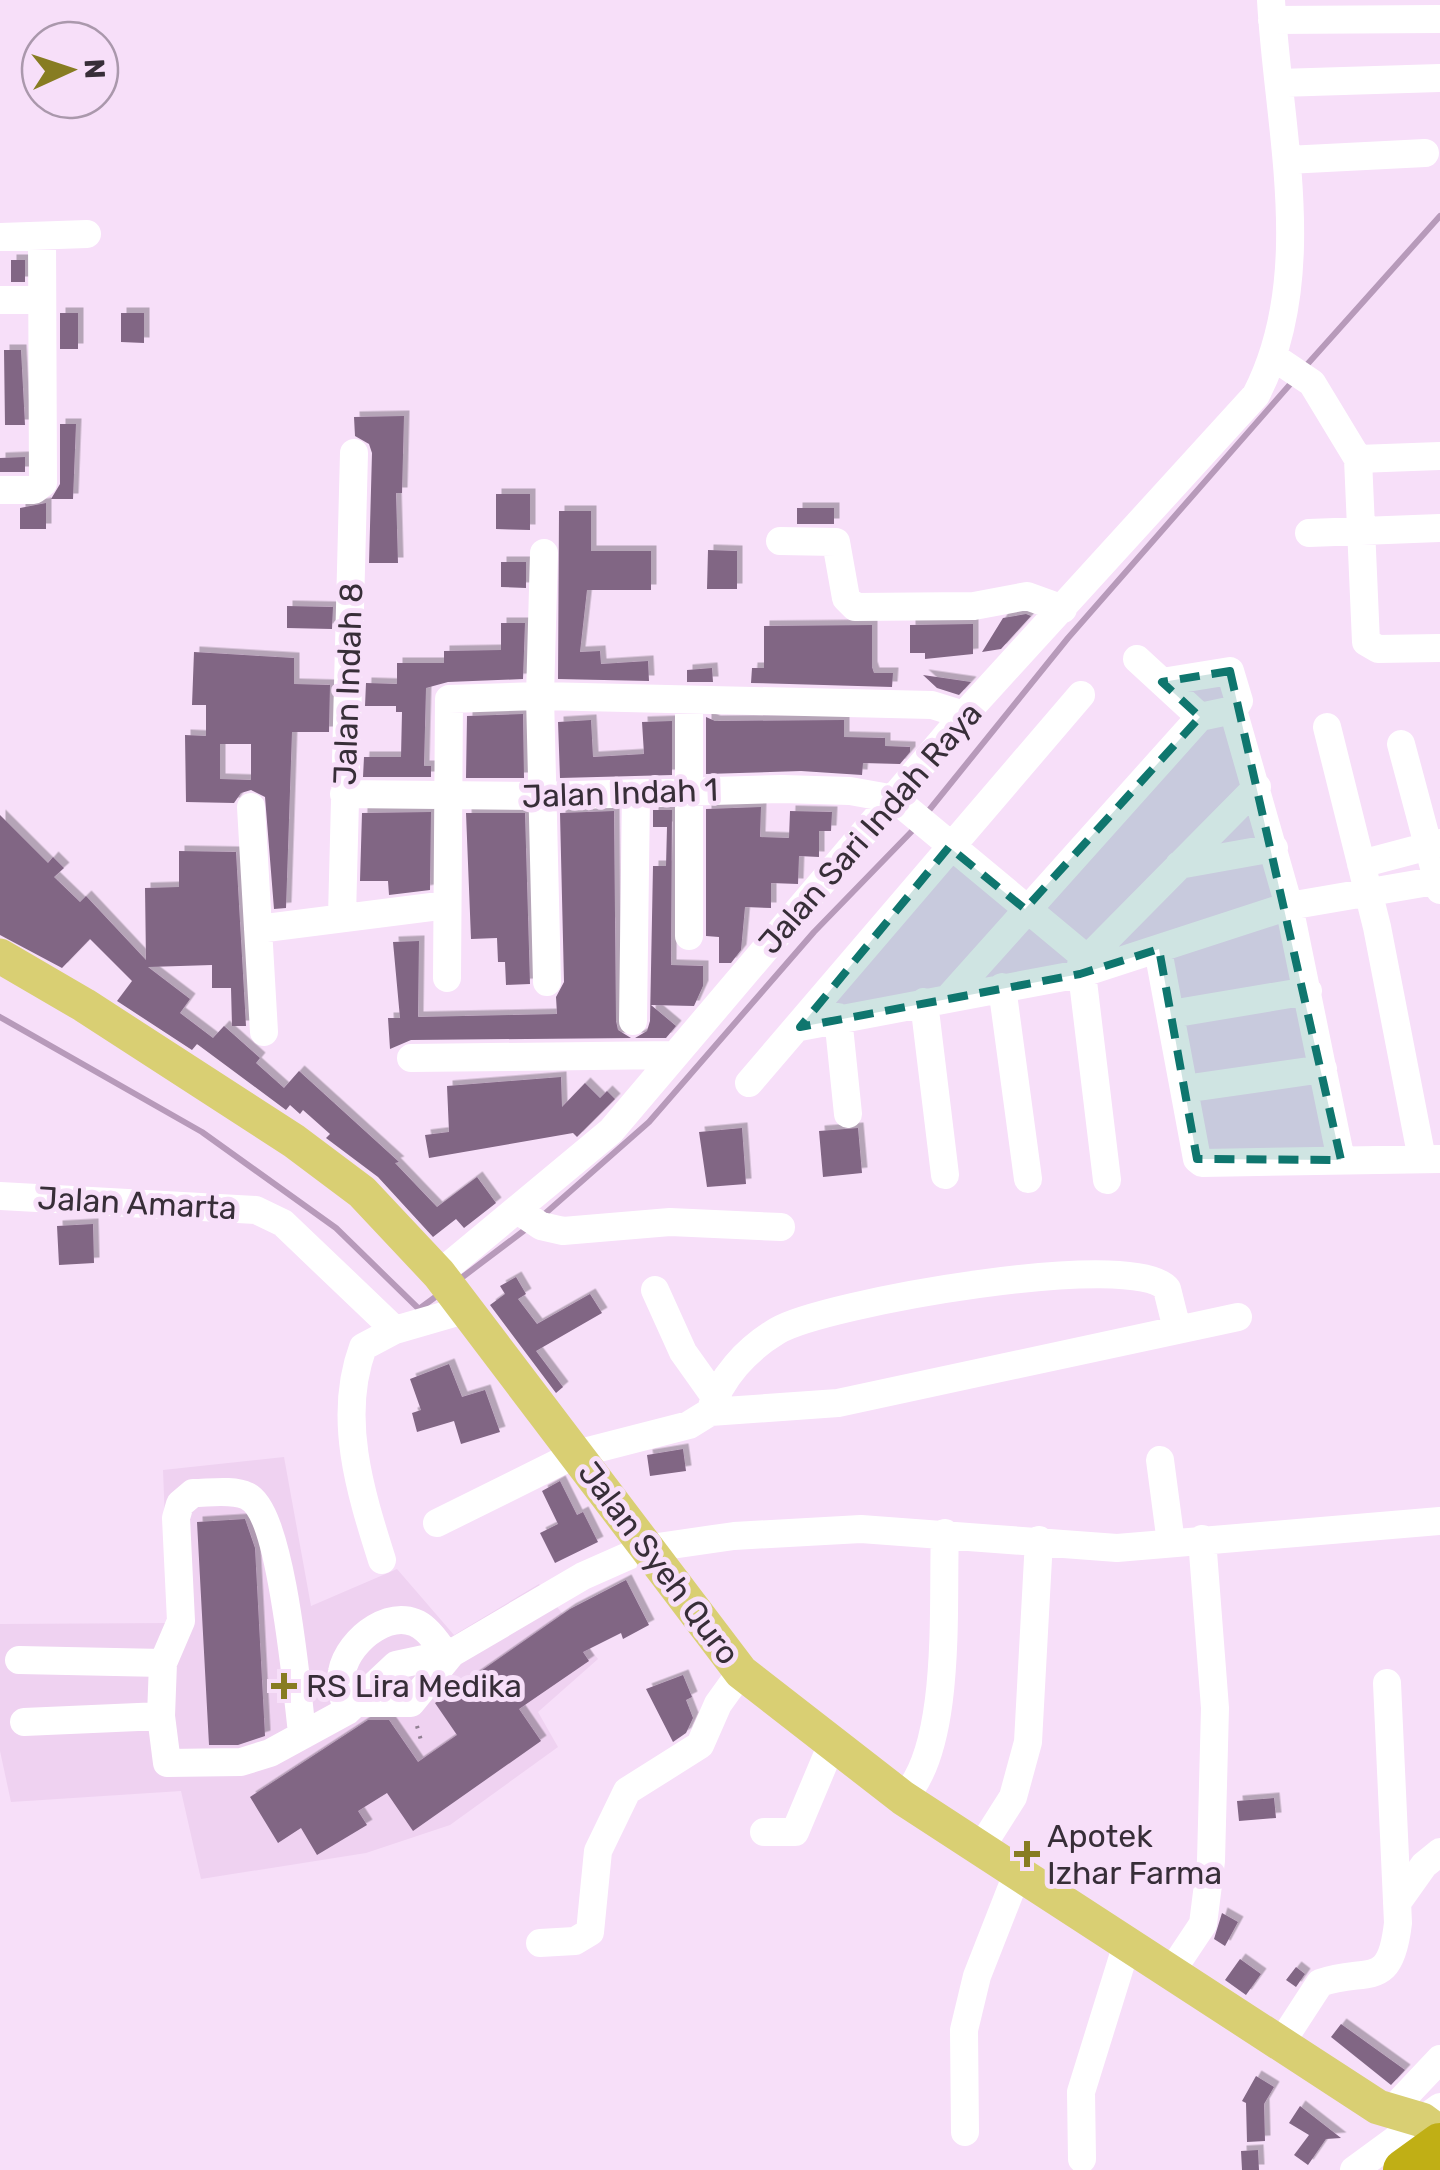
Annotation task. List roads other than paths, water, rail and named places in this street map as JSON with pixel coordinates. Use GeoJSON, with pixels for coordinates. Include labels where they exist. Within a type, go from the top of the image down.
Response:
{"type":"FeatureCollection","features":[{"type":"Feature","properties":{"kind":"main road","name":"Jalan Syeh Quro"},"geometry":{"type":"LineString","coordinates":[[0,956],[84,1005],[294,1141],[362,1192],[451,1291],[644,1549],[742,1672],[903,1798],[1414,2129],[1440,2165]]}},
{"type":"Feature","properties":{"kind":"street"},"geometry":{"type":"LineString","coordinates":[[1440,19],[1272,10],[1287,160],[1293,369],[1358,459],[1364,529],[1360,566],[1368,645],[1440,648]]}},
{"type":"Feature","properties":{"kind":"street"},"geometry":{"type":"LineString","coordinates":[[1278,83],[1440,78]]}},
{"type":"Feature","properties":{"kind":"street"},"geometry":{"type":"LineString","coordinates":[[1287,160],[1425,153]]}},
{"type":"Feature","properties":{"kind":"street"},"geometry":{"type":"LineString","coordinates":[[0,237],[87,234]]}},
{"type":"Feature","properties":{"kind":"street"},"geometry":{"type":"LineString","coordinates":[[0,490],[34,490],[44,483],[39,300],[42,237]]}},
{"type":"Feature","properties":{"kind":"street"},"geometry":{"type":"LineString","coordinates":[[0,300],[39,300]]}},
{"type":"Feature","properties":{"kind":"street","name":"Jalan Sari Indah Raya"},"geometry":{"type":"LineString","coordinates":[[451,1291],[529,1218],[612,1131],[675,1054],[900,803],[964,715],[1256,395],[1293,369]]}},
{"type":"Feature","properties":{"kind":"street","name":"Jalan Indah 8"},"geometry":{"type":"LineString","coordinates":[[342,916],[354,453]]}},
{"type":"Feature","properties":{"kind":"street"},"geometry":{"type":"LineString","coordinates":[[1358,459],[1440,456]]}},
{"type":"Feature","properties":{"kind":"street"},"geometry":{"type":"LineString","coordinates":[[1309,533],[1440,528]]}},
{"type":"Feature","properties":{"kind":"street"},"geometry":{"type":"LineString","coordinates":[[780,541],[836,542],[846,598],[855,608],[974,606],[1027,596],[1063,609]]}},
{"type":"Feature","properties":{"kind":"street"},"geometry":{"type":"LineString","coordinates":[[544,553],[540,696],[547,982]]}},
{"type":"Feature","properties":{"kind":"street"},"geometry":{"type":"LineString","coordinates":[[1137,659],[1200,717]]}},
{"type":"Feature","properties":{"kind":"street"},"geometry":{"type":"LineString","coordinates":[[945,1175],[937,998],[1025,909],[1200,717],[1233,710],[1239,701],[1230,672],[1162,682]]}},
{"type":"Feature","properties":{"kind":"street"},"geometry":{"type":"LineString","coordinates":[[749,1083],[800,1027],[941,840],[1081,695]]}},
{"type":"Feature","properties":{"kind":"street"},"geometry":{"type":"LineString","coordinates":[[447,978],[447,700],[540,696],[932,704],[964,715]]}},
{"type":"Feature","properties":{"kind":"street"},"geometry":{"type":"LineString","coordinates":[[689,702],[689,936]]}},
{"type":"Feature","properties":{"kind":"street"},"geometry":{"type":"LineString","coordinates":[[1233,710],[1289,906],[1341,1160]]}},
{"type":"Feature","properties":{"kind":"street"},"geometry":{"type":"LineString","coordinates":[[1158,950],[1197,1159],[1202,1164],[1431,1159],[1327,727]]}},
{"type":"Feature","properties":{"kind":"street"},"geometry":{"type":"LineString","coordinates":[[800,1027],[1002,987],[1158,950],[1289,906],[1439,884],[1436,844],[1402,744]]}},
{"type":"Feature","properties":{"kind":"street"},"geometry":{"type":"LineString","coordinates":[[1083,966],[1257,787]]}},
{"type":"Feature","properties":{"kind":"street","name":"Jalan Indah 1"},"geometry":{"type":"LineString","coordinates":[[344,794],[543,796],[691,789],[850,790],[900,803]]}},
{"type":"Feature","properties":{"kind":"street"},"geometry":{"type":"LineString","coordinates":[[633,1021],[636,794]]}},
{"type":"Feature","properties":{"kind":"street"},"geometry":{"type":"LineString","coordinates":[[900,803],[1025,909],[1083,966],[1107,1180]]}},
{"type":"Feature","properties":{"kind":"street"},"geometry":{"type":"LineString","coordinates":[[250,806],[264,1032]]}},
{"type":"Feature","properties":{"kind":"street"},"geometry":{"type":"LineString","coordinates":[[1362,864],[1436,844]]}},
{"type":"Feature","properties":{"kind":"street"},"geometry":{"type":"LineString","coordinates":[[1179,865],[1274,848]]}},
{"type":"Feature","properties":{"kind":"street"},"geometry":{"type":"LineString","coordinates":[[258,929],[447,905]]}},
{"type":"Feature","properties":{"kind":"street"},"geometry":{"type":"LineString","coordinates":[[1002,987],[1028,1179]]}},
{"type":"Feature","properties":{"kind":"street"},"geometry":{"type":"LineString","coordinates":[[1171,1014],[1308,991]]}},
{"type":"Feature","properties":{"kind":"street"},"geometry":{"type":"LineString","coordinates":[[838,1017],[848,1114]]}},
{"type":"Feature","properties":{"kind":"street"},"geometry":{"type":"LineString","coordinates":[[412,1058],[675,1054]]}},
{"type":"Feature","properties":{"kind":"street"},"geometry":{"type":"LineString","coordinates":[[1184,1089],[1323,1069]]}},
{"type":"Feature","properties":{"kind":"street","name":"Jalan Amarta"},"geometry":{"type":"LineString","coordinates":[[0,1196],[242,1207],[271,1214],[395,1330]]}},
{"type":"Feature","properties":{"kind":"street"},"geometry":{"type":"LineString","coordinates":[[529,1218],[562,1231],[670,1222],[782,1227]]}},
{"type":"Feature","properties":{"kind":"street"},"geometry":{"type":"LineString","coordinates":[[437,1522],[576,1454],[688,1425],[713,1404],[749,1352],[792,1324],[964,1285],[1080,1275],[1148,1276],[1168,1288],[1177,1329]]}},
{"type":"Feature","properties":{"kind":"street"},"geometry":{"type":"LineString","coordinates":[[655,1290],[683,1352],[713,1404]]}},
{"type":"Feature","properties":{"kind":"street"},"geometry":{"type":"LineString","coordinates":[[382,1560],[349,1423],[349,1399],[364,1348],[451,1291]]}},
{"type":"Feature","properties":{"kind":"street"},"geometry":{"type":"LineString","coordinates":[[713,1404],[838,1403],[1238,1317]]}},
{"type":"Feature","properties":{"kind":"street"},"geometry":{"type":"LineString","coordinates":[[1160,1460],[1171,1543]]}},
{"type":"Feature","properties":{"kind":"street"},"geometry":{"type":"LineString","coordinates":[[302,1733],[274,1539],[258,1504],[247,1496],[193,1493],[180,1504],[176,1518],[181,1621],[163,1663],[162,1756],[172,1764],[256,1759],[352,1707],[396,1665],[449,1654],[566,1585],[644,1549],[784,1532],[945,1533],[1096,1547],[1440,1521]]}},
{"type":"Feature","properties":{"kind":"street"},"geometry":{"type":"LineString","coordinates":[[903,1798],[923,1764],[937,1703],[945,1533]]}},
{"type":"Feature","properties":{"kind":"street"},"geometry":{"type":"LineString","coordinates":[[1171,1972],[1203,1924],[1211,1861],[1215,1708],[1202,1539]]}},
{"type":"Feature","properties":{"kind":"street"},"geometry":{"type":"LineString","coordinates":[[980,1849],[1013,1798],[1028,1742],[1039,1540]]}},
{"type":"Feature","properties":{"kind":"street"},"geometry":{"type":"LineString","coordinates":[[352,1707],[342,1670],[360,1639],[373,1629],[388,1622],[412,1623],[426,1629],[449,1654]]}},
{"type":"Feature","properties":{"kind":"street"},"geometry":{"type":"LineString","coordinates":[[352,1707],[411,1702],[449,1654]]}},
{"type":"Feature","properties":{"kind":"street"},"geometry":{"type":"LineString","coordinates":[[19,1660],[163,1663]]}},
{"type":"Feature","properties":{"kind":"street"},"geometry":{"type":"LineString","coordinates":[[540,1942],[575,1941],[590,1932],[598,1851],[627,1791],[700,1745],[718,1704],[742,1672]]}},
{"type":"Feature","properties":{"kind":"street"},"geometry":{"type":"LineString","coordinates":[[1281,2043],[1320,1983],[1383,1970],[1395,1947],[1397,1902],[1387,1683]]}},
{"type":"Feature","properties":{"kind":"street"},"geometry":{"type":"LineString","coordinates":[[24,1722],[161,1716]]}},
{"type":"Feature","properties":{"kind":"street"},"geometry":{"type":"LineString","coordinates":[[764,1832],[795,1832],[832,1744]]}},
{"type":"Feature","properties":{"kind":"street"},"geometry":{"type":"LineString","coordinates":[[1397,1902],[1424,1865],[1440,1852]]}},
{"type":"Feature","properties":{"kind":"street"},"geometry":{"type":"LineString","coordinates":[[965,2132],[964,2030],[977,1976],[1017,1874]]}},
{"type":"Feature","properties":{"kind":"street"},"geometry":{"type":"LineString","coordinates":[[1082,2159],[1080,2092],[1127,1944]]}},
{"type":"Feature","properties":{"kind":"street"},"geometry":{"type":"LineString","coordinates":[[1354,2170],[1414,2129],[1440,2059]]}},
{"type":"Feature","properties":{"kind":"waterway"},"geometry":{"type":"LineString","coordinates":[[1304,368],[1440,216]]}},
{"type":"Feature","properties":{"kind":"waterway"},"geometry":{"type":"LineString","coordinates":[[926,814],[1068,638],[1293,381]]}},
{"type":"Feature","properties":{"kind":"waterway"},"geometry":{"type":"LineString","coordinates":[[540,1218],[649,1122],[814,932],[915,828]]}},
{"type":"Feature","properties":{"kind":"waterway"},"geometry":{"type":"LineString","coordinates":[[0,1017],[202,1132],[336,1228],[419,1309],[438,1295]]}},
{"type":"Feature","properties":{"kind":"waterway"},"geometry":{"type":"LineString","coordinates":[[456,1282],[530,1226]]}},
{"type":"Feature","properties":{"kind":"place","name":"RS Lira Medika"},"geometry":{"type":"Point","coordinates":[284,1686]}},
{"type":"Feature","properties":{"kind":"place","name":"Apotek Izhar Farma"},"geometry":{"type":"Point","coordinates":[1027,1854]}}]}
